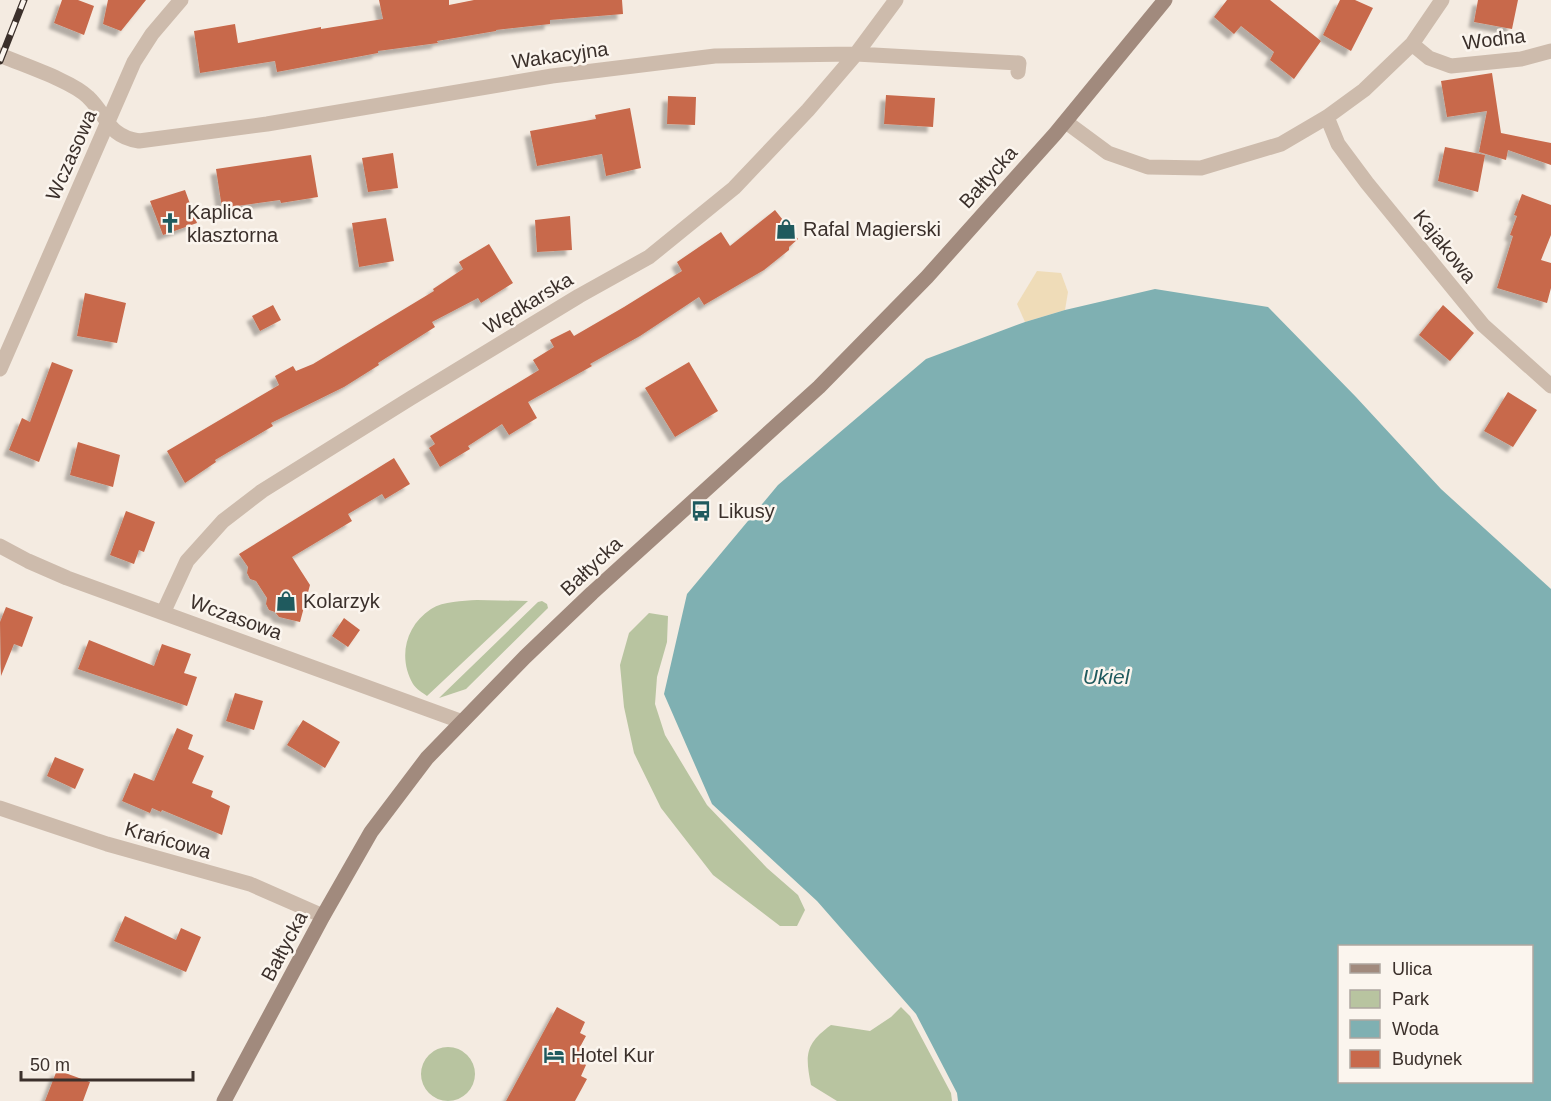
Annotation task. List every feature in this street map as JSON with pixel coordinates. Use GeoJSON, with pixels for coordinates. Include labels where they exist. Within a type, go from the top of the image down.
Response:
{"type":"FeatureCollection","features":[{"type":"Feature","properties":{"kind":"main road","name":"Bałtycka"},"geometry":{"type":"LineString","coordinates":[[224,1101],[323,916],[371,832],[427,758],[460,722],[592,593],[819,387],[927,277],[1065,122],[1165,0]]}},
{"type":"Feature","properties":{"kind":"street","name":"Wczasowa"},"geometry":{"type":"LineString","coordinates":[[0,369],[134,62],[152,34],[181,0]]}},
{"type":"Feature","properties":{"kind":"street","name":"Wędkarska"},"geometry":{"type":"LineString","coordinates":[[163,613],[187,561],[223,521],[262,491],[579,296],[649,257],[734,188],[808,110],[856,54],[896,0]]}},
{"type":"Feature","properties":{"kind":"street"},"geometry":{"type":"LineString","coordinates":[[1065,122],[1108,153],[1148,167],[1201,168],[1281,144],[1327,117],[1364,90],[1412,44],[1442,0]]}},
{"type":"Feature","properties":{"kind":"street","name":"Wodna"},"geometry":{"type":"LineString","coordinates":[[1412,44],[1429,58],[1451,66],[1521,58],[1551,51]]}},
{"type":"Feature","properties":{"kind":"street","name":"Wakacyjna"},"geometry":{"type":"LineString","coordinates":[[108,125],[122,136],[139,141],[150,140],[267,124],[552,76],[703,57],[856,54],[1019,63],[1018,72]]}},
{"type":"Feature","properties":{"kind":"street"},"geometry":{"type":"LineString","coordinates":[[0,55],[83,93],[108,125]]}},
{"type":"Feature","properties":{"kind":"street","name":"Kajakowa"},"geometry":{"type":"LineString","coordinates":[[1327,117],[1338,144],[1366,183],[1483,325],[1551,386]]}},
{"type":"Feature","properties":{"kind":"street","name":"Wczasowa"},"geometry":{"type":"LineString","coordinates":[[0,546],[58,573],[460,722]]}},
{"type":"Feature","properties":{"kind":"street","name":"Krańcowa"},"geometry":{"type":"LineString","coordinates":[[0,808],[107,844],[250,884],[323,916]]}},
{"type":"Feature","properties":{"kind":"green space"},"geometry":{"type":"Polygon","coordinates":[[[477,600],[528,601],[427,696],[414,686],[408,674],[405,653],[410,633],[422,616],[436,606],[477,600]]]}},
{"type":"Feature","properties":{"kind":"green space"},"geometry":{"type":"Polygon","coordinates":[[[542,601],[547,604],[548,608],[466,689],[439,698],[538,602],[542,601]]]}},
{"type":"Feature","properties":{"kind":"green space"},"geometry":{"type":"Polygon","coordinates":[[[649,613],[668,616],[667,642],[657,677],[655,704],[665,735],[707,805],[767,868],[798,895],[805,910],[797,926],[780,926],[713,875],[661,808],[634,753],[624,707],[620,665],[629,633],[649,613]]]}},
{"type":"Feature","properties":{"kind":"green space"},"geometry":{"type":"Polygon","coordinates":[[[901,1007],[910,1016],[951,1093],[952,1101],[837,1101],[811,1085],[808,1066],[809,1051],[822,1032],[831,1025],[870,1031],[901,1007]]]}},
{"type":"Feature","properties":{"kind":"green space"},"geometry":{"type":"Polygon","coordinates":[[[443,1047],[453,1047],[463,1051],[471,1059],[475,1074],[471,1089],[463,1097],[453,1101],[443,1101],[433,1097],[425,1089],[421,1079],[421,1069],[425,1059],[433,1051],[443,1047]]]}},
{"type":"Feature","properties":{"kind":"sand"},"geometry":{"type":"Polygon","coordinates":[[[1037,271],[1061,273],[1068,292],[1065,310],[1025,322],[1017,304],[1037,271]]]}},
{"type":"Feature","properties":{"kind":"water","name":"Ukiel"},"geometry":{"type":"Polygon","coordinates":[[[1155,289],[1268,307],[1441,489],[1551,589],[1551,1101],[958,1101],[957,1093],[916,1014],[817,901],[712,804],[664,694],[687,594],[778,485],[926,359],[1025,322],[1155,289]]]}},
{"type":"Feature","properties":{"kind":"building"},"geometry":{"type":"Polygon","coordinates":[[[62,0],[78,0],[94,6],[84,35],[54,23],[62,0]]]}},
{"type":"Feature","properties":{"kind":"building"},"geometry":{"type":"Polygon","coordinates":[[[108,0],[146,0],[121,31],[103,24],[108,0]]]}},
{"type":"Feature","properties":{"kind":"building"},"geometry":{"type":"Polygon","coordinates":[[[379,0],[449,0],[449,5],[474,0],[622,0],[623,14],[550,20],[550,24],[496,30],[437,41],[438,43],[378,51],[378,53],[277,72],[275,61],[200,73],[194,31],[235,24],[238,43],[321,27],[321,29],[383,19],[379,0]]]}},
{"type":"Feature","properties":{"kind":"building"},"geometry":{"type":"Polygon","coordinates":[[[1227,0],[1270,0],[1321,41],[1294,79],[1270,60],[1274,52],[1241,26],[1234,34],[1214,17],[1227,0]]]}},
{"type":"Feature","properties":{"kind":"building"},"geometry":{"type":"Polygon","coordinates":[[[1340,0],[1355,0],[1373,8],[1351,51],[1323,35],[1340,0]]]}},
{"type":"Feature","properties":{"kind":"building"},"geometry":{"type":"Polygon","coordinates":[[[1478,0],[1518,0],[1512,29],[1474,22],[1478,0]]]}},
{"type":"Feature","properties":{"kind":"building"},"geometry":{"type":"Polygon","coordinates":[[[1492,73],[1501,133],[1551,143],[1551,165],[1508,150],[1506,160],[1479,152],[1487,111],[1447,117],[1441,81],[1492,73]]]}},
{"type":"Feature","properties":{"kind":"building"},"geometry":{"type":"Polygon","coordinates":[[[886,95],[935,98],[933,127],[884,124],[886,95]]]}},
{"type":"Feature","properties":{"kind":"building"},"geometry":{"type":"Polygon","coordinates":[[[668,96],[696,97],[695,125],[667,124],[668,96]]]}},
{"type":"Feature","properties":{"kind":"building"},"geometry":{"type":"Polygon","coordinates":[[[630,108],[641,168],[606,176],[602,154],[537,166],[530,131],[596,119],[595,115],[630,108]]]}},
{"type":"Feature","properties":{"kind":"building"},"geometry":{"type":"Polygon","coordinates":[[[1445,147],[1485,155],[1478,192],[1438,181],[1445,147]]]}},
{"type":"Feature","properties":{"kind":"building"},"geometry":{"type":"Polygon","coordinates":[[[393,153],[398,188],[368,192],[362,158],[393,153]]]}},
{"type":"Feature","properties":{"kind":"building"},"geometry":{"type":"Polygon","coordinates":[[[311,155],[318,197],[222,208],[216,169],[311,155]]]}},
{"type":"Feature","properties":{"kind":"building"},"geometry":{"type":"Polygon","coordinates":[[[185,190],[197,223],[163,235],[150,201],[185,190]]]}},
{"type":"Feature","properties":{"kind":"building"},"geometry":{"type":"Polygon","coordinates":[[[1522,194],[1551,205],[1551,235],[1541,260],[1551,263],[1551,288],[1547,303],[1497,288],[1513,236],[1510,235],[1517,216],[1514,215],[1522,194]]]}},
{"type":"Feature","properties":{"kind":"building"},"geometry":{"type":"Polygon","coordinates":[[[775,210],[798,239],[789,247],[789,250],[764,270],[704,305],[699,297],[640,336],[590,364],[592,366],[528,402],[537,418],[509,435],[502,424],[468,446],[470,449],[440,467],[429,448],[435,444],[430,436],[539,370],[533,360],[554,347],[550,340],[570,330],[574,336],[682,271],[677,262],[721,232],[730,246],[775,210]]]}},
{"type":"Feature","properties":{"kind":"building"},"geometry":{"type":"Polygon","coordinates":[[[570,216],[572,250],[537,252],[535,220],[570,216]]]}},
{"type":"Feature","properties":{"kind":"building"},"geometry":{"type":"Polygon","coordinates":[[[386,218],[394,261],[359,267],[352,223],[386,218]]]}},
{"type":"Feature","properties":{"kind":"building"},"geometry":{"type":"Polygon","coordinates":[[[489,244],[513,283],[481,303],[478,298],[432,322],[435,327],[378,363],[379,365],[344,387],[271,423],[273,426],[215,460],[216,462],[185,483],[167,451],[279,385],[275,376],[293,366],[296,371],[313,364],[434,291],[433,289],[463,269],[459,262],[489,244]]]}},
{"type":"Feature","properties":{"kind":"building"},"geometry":{"type":"Polygon","coordinates":[[[85,293],[126,303],[117,343],[77,336],[85,293]]]}},
{"type":"Feature","properties":{"kind":"building"},"geometry":{"type":"Polygon","coordinates":[[[273,305],[281,320],[260,331],[252,316],[273,305]]]}},
{"type":"Feature","properties":{"kind":"building"},"geometry":{"type":"Polygon","coordinates":[[[1443,305],[1474,333],[1450,361],[1419,335],[1443,305]]]}},
{"type":"Feature","properties":{"kind":"building"},"geometry":{"type":"Polygon","coordinates":[[[52,362],[73,370],[39,462],[9,450],[22,418],[30,422],[52,362]]]}},
{"type":"Feature","properties":{"kind":"building"},"geometry":{"type":"Polygon","coordinates":[[[689,362],[718,411],[675,437],[645,388],[689,362]]]}},
{"type":"Feature","properties":{"kind":"building"},"geometry":{"type":"Polygon","coordinates":[[[1508,392],[1537,410],[1513,447],[1484,431],[1508,392]]]}},
{"type":"Feature","properties":{"kind":"building"},"geometry":{"type":"Polygon","coordinates":[[[78,442],[120,455],[113,487],[70,475],[78,442]]]}},
{"type":"Feature","properties":{"kind":"building"},"geometry":{"type":"Polygon","coordinates":[[[394,458],[410,484],[385,499],[382,494],[348,514],[352,521],[292,557],[310,585],[300,622],[279,617],[275,612],[269,610],[266,604],[267,598],[256,581],[250,579],[247,573],[248,567],[239,554],[394,458]]]}},
{"type":"Feature","properties":{"kind":"building"},"geometry":{"type":"Polygon","coordinates":[[[126,511],[155,522],[144,552],[139,550],[134,564],[110,555],[126,511]]]}},
{"type":"Feature","properties":{"kind":"building"},"geometry":{"type":"Polygon","coordinates":[[[6,607],[33,617],[22,647],[14,644],[1,676],[0,622],[6,607]]]}},
{"type":"Feature","properties":{"kind":"building"},"geometry":{"type":"Polygon","coordinates":[[[344,618],[360,630],[348,647],[332,636],[344,618]]]}},
{"type":"Feature","properties":{"kind":"building"},"geometry":{"type":"Polygon","coordinates":[[[89,640],[154,666],[162,644],[191,654],[184,673],[197,677],[187,706],[78,669],[89,640]]]}},
{"type":"Feature","properties":{"kind":"building"},"geometry":{"type":"Polygon","coordinates":[[[235,693],[263,701],[254,730],[226,721],[235,693]]]}},
{"type":"Feature","properties":{"kind":"building"},"geometry":{"type":"Polygon","coordinates":[[[303,720],[340,742],[325,768],[287,745],[303,720]]]}},
{"type":"Feature","properties":{"kind":"building"},"geometry":{"type":"Polygon","coordinates":[[[177,728],[193,735],[188,749],[204,756],[192,783],[213,791],[211,797],[230,806],[222,835],[162,810],[161,812],[152,808],[150,813],[122,801],[134,773],[154,781],[177,728]]]}},
{"type":"Feature","properties":{"kind":"building"},"geometry":{"type":"Polygon","coordinates":[[[55,757],[84,769],[75,789],[47,776],[55,757]]]}},
{"type":"Feature","properties":{"kind":"building"},"geometry":{"type":"Polygon","coordinates":[[[125,916],[176,940],[181,928],[201,937],[186,972],[114,941],[125,916]]]}},
{"type":"Feature","properties":{"kind":"building","name":"Hotel Kur"},"geometry":{"type":"Polygon","coordinates":[[[557,1007],[585,1022],[580,1033],[586,1036],[580,1047],[586,1051],[580,1061],[586,1065],[581,1076],[587,1079],[575,1101],[506,1101],[557,1007]]]}},
{"type":"Feature","properties":{"kind":"building"},"geometry":{"type":"Polygon","coordinates":[[[57,1070],[90,1082],[83,1101],[45,1101],[57,1070]]]}},
{"type":"Feature","properties":{"kind":"railway"},"geometry":{"type":"LineString","coordinates":[[0,61],[24,0]]}},
{"type":"Feature","properties":{"kind":"place","name":"Kaplica klasztorna"},"geometry":{"type":"Point","coordinates":[170,223]}},
{"type":"Feature","properties":{"kind":"place","name":"Rafal Magierski"},"geometry":{"type":"Point","coordinates":[786,229]}},
{"type":"Feature","properties":{"kind":"place","name":"Likusy"},"geometry":{"type":"Point","coordinates":[701,511]}},
{"type":"Feature","properties":{"kind":"place","name":"Kolarzyk"},"geometry":{"type":"Point","coordinates":[286,601]}},
{"type":"Feature","properties":{"kind":"place","name":"Hotel Kur"},"geometry":{"type":"Point","coordinates":[554,1055]}}]}
